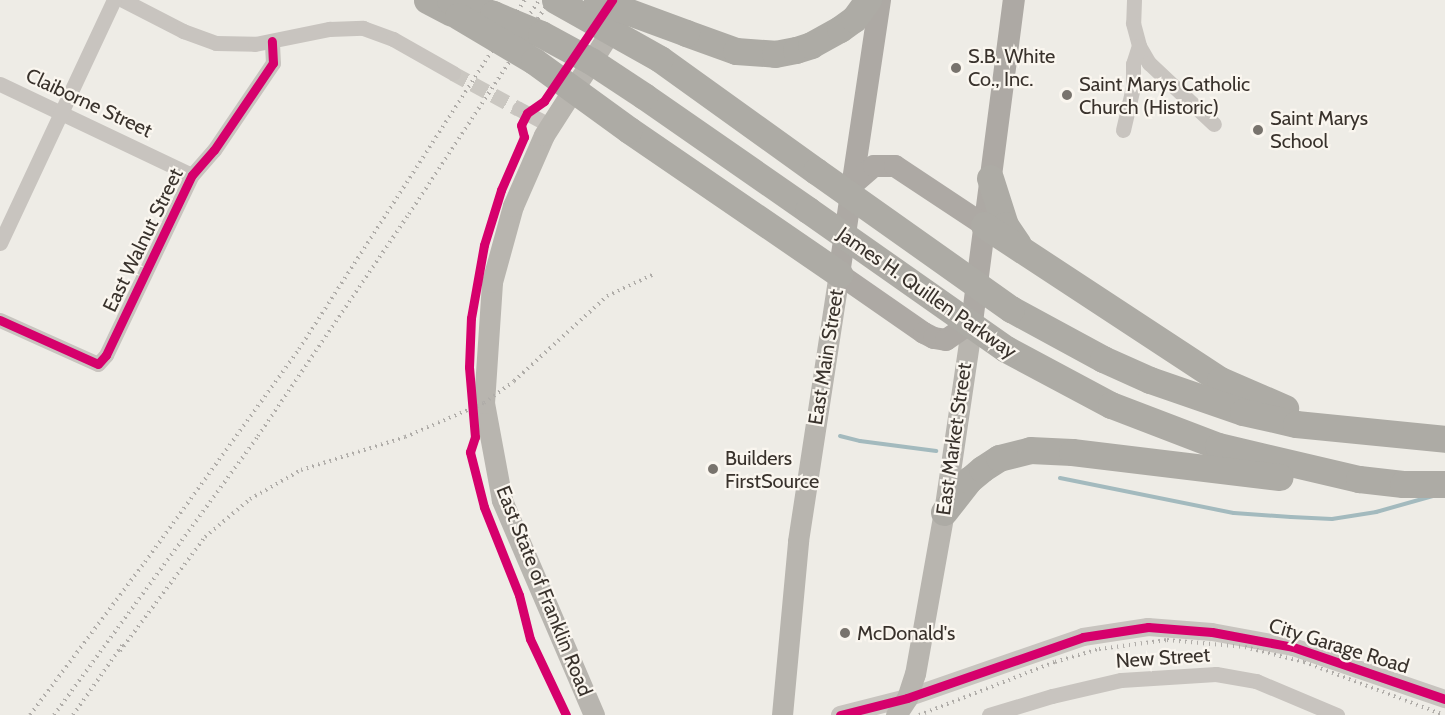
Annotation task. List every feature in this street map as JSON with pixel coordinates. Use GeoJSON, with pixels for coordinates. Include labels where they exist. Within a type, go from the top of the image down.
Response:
{"type":"FeatureCollection","features":[{"type":"Feature","properties":{"kind":"highway"},"geometry":{"type":"LineString","coordinates":[[427,0],[451,6],[534,61],[629,130],[839,274]]}},
{"type":"Feature","properties":{"kind":"highway","name":"James H. Quillen Parkway"},"geometry":{"type":"LineString","coordinates":[[555,0],[660,59],[1011,309],[1102,358],[1198,399],[1296,424],[1445,439]]}},
{"type":"Feature","properties":{"kind":"highway"},"geometry":{"type":"LineString","coordinates":[[597,0],[736,51],[775,54],[795,50],[840,29],[854,19],[868,0]]}},
{"type":"Feature","properties":{"kind":"highway","name":"James H. Quillen Parkway"},"geometry":{"type":"LineString","coordinates":[[451,6],[493,14],[541,34],[591,61],[1006,349],[1111,405],[1175,431],[1262,458],[1359,479],[1403,484],[1445,484]]}},
{"type":"Feature","properties":{"kind":"highway"},"geometry":{"type":"LineString","coordinates":[[990,178],[1005,225],[1023,249]]}},
{"type":"Feature","properties":{"kind":"highway"},"geometry":{"type":"LineString","coordinates":[[984,225],[1220,380],[1243,392],[1336,428]]}},
{"type":"Feature","properties":{"kind":"highway"},"geometry":{"type":"LineString","coordinates":[[944,512],[969,480],[982,469],[999,458],[1030,450],[1072,452],[1327,482],[1359,479]]}},
{"type":"Feature","properties":{"kind":"main road","name":"East State of Franklin Road"},"geometry":{"type":"LineString","coordinates":[[594,715],[502,500],[484,417],[492,282],[496,261],[520,186],[549,125],[631,0]]}},
{"type":"Feature","properties":{"kind":"main road","name":"East Main Street"},"geometry":{"type":"LineString","coordinates":[[782,715],[798,542],[880,0]]}},
{"type":"Feature","properties":{"kind":"main road","name":"East Market Street"},"geometry":{"type":"LineString","coordinates":[[902,706],[915,674],[944,512],[972,322],[1014,0]]}},
{"type":"Feature","properties":{"kind":"main road"},"geometry":{"type":"LineString","coordinates":[[852,185],[874,165],[895,166],[984,225]]}},
{"type":"Feature","properties":{"kind":"main road"},"geometry":{"type":"LineString","coordinates":[[839,274],[934,338],[946,340],[954,337],[972,322]]}},
{"type":"Feature","properties":{"kind":"street"},"geometry":{"type":"LineString","coordinates":[[0,243],[114,0]]}},
{"type":"Feature","properties":{"kind":"street"},"geometry":{"type":"LineString","coordinates":[[123,0],[183,31],[216,43],[255,45],[329,29],[363,28],[393,39],[453,73]]}},
{"type":"Feature","properties":{"kind":"street"},"geometry":{"type":"LineString","coordinates":[[1134,0],[1133,23],[1139,46],[1149,63],[1214,124]]}},
{"type":"Feature","properties":{"kind":"street","name":"East Walnut Street"},"geometry":{"type":"LineString","coordinates":[[0,320],[98,364],[106,355],[192,175],[214,150],[273,63],[272,41]]}},
{"type":"Feature","properties":{"kind":"street"},"geometry":{"type":"LineString","coordinates":[[1123,130],[1131,95],[1133,64],[1139,46]]}},
{"type":"Feature","properties":{"kind":"street","name":"Claiborne Street"},"geometry":{"type":"LineString","coordinates":[[0,84],[192,175]]}},
{"type":"Feature","properties":{"kind":"street"},"geometry":{"type":"LineString","coordinates":[[519,109],[549,125]]}},
{"type":"Feature","properties":{"kind":"street","name":"City Garage Road"},"geometry":{"type":"LineString","coordinates":[[840,715],[902,706],[1083,637],[1148,627],[1212,632],[1293,647],[1445,699]]}},
{"type":"Feature","properties":{"kind":"street","name":"New Street"},"geometry":{"type":"LineString","coordinates":[[989,715],[1052,696],[1121,680],[1216,674],[1256,681],[1337,715]]}},
{"type":"Feature","properties":{"kind":"waterway"},"geometry":{"type":"LineString","coordinates":[[840,436],[860,441],[936,451]]}},
{"type":"Feature","properties":{"kind":"waterway"},"geometry":{"type":"LineString","coordinates":[[1060,478],[1234,513],[1332,519],[1376,512],[1433,496]]}},
{"type":"Feature","properties":{"kind":"tunnel"},"geometry":{"type":"LineString","coordinates":[[453,73],[519,109]]}},
{"type":"Feature","properties":{"kind":"railway"},"geometry":{"type":"LineString","coordinates":[[30,715],[145,562],[299,349],[525,0]]}},
{"type":"Feature","properties":{"kind":"railway"},"geometry":{"type":"LineString","coordinates":[[517,33],[539,0]]}},
{"type":"Feature","properties":{"kind":"railway"},"geometry":{"type":"LineString","coordinates":[[54,715],[258,436],[409,214],[550,0]]}},
{"type":"Feature","properties":{"kind":"railway"},"geometry":{"type":"LineString","coordinates":[[120,651],[205,537],[250,499],[301,470],[405,437],[484,403],[514,381],[607,296],[654,274]]}},
{"type":"Feature","properties":{"kind":"railway"},"geometry":{"type":"LineString","coordinates":[[919,715],[1055,662],[1099,649],[1167,640],[1245,647],[1304,662],[1444,715]]}},
{"type":"Feature","properties":{"kind":"railway"},"geometry":{"type":"LineString","coordinates":[[73,715],[123,644]]}},
{"type":"Feature","properties":{"kind":"cycle path"},"geometry":{"type":"LineString","coordinates":[[566,715],[530,639],[519,595],[484,507],[470,452],[475,437],[469,367],[471,318],[484,245],[501,190],[524,137],[521,125],[527,113],[544,101],[612,0]]}},
{"type":"Feature","properties":{"kind":"cycle path"},"geometry":{"type":"LineString","coordinates":[[0,320],[98,364],[106,355],[192,175],[214,150],[273,63],[272,41]]}},
{"type":"Feature","properties":{"kind":"cycle path"},"geometry":{"type":"LineString","coordinates":[[840,715],[907,698],[1083,637],[1148,627],[1212,632],[1293,647],[1445,699]]}},
{"type":"Feature","properties":{"kind":"place","name":"S.B. White Co., Inc."},"geometry":{"type":"Point","coordinates":[956,68]}},
{"type":"Feature","properties":{"kind":"place","name":"Saint Marys Catholic Church (Historic)"},"geometry":{"type":"Point","coordinates":[1067,95]}},
{"type":"Feature","properties":{"kind":"place","name":"Saint Marys School"},"geometry":{"type":"Point","coordinates":[1258,130]}},
{"type":"Feature","properties":{"kind":"place","name":"Builders FirstSource"},"geometry":{"type":"Point","coordinates":[713,469]}},
{"type":"Feature","properties":{"kind":"place","name":"McDonald's"},"geometry":{"type":"Point","coordinates":[845,633]}}]}
